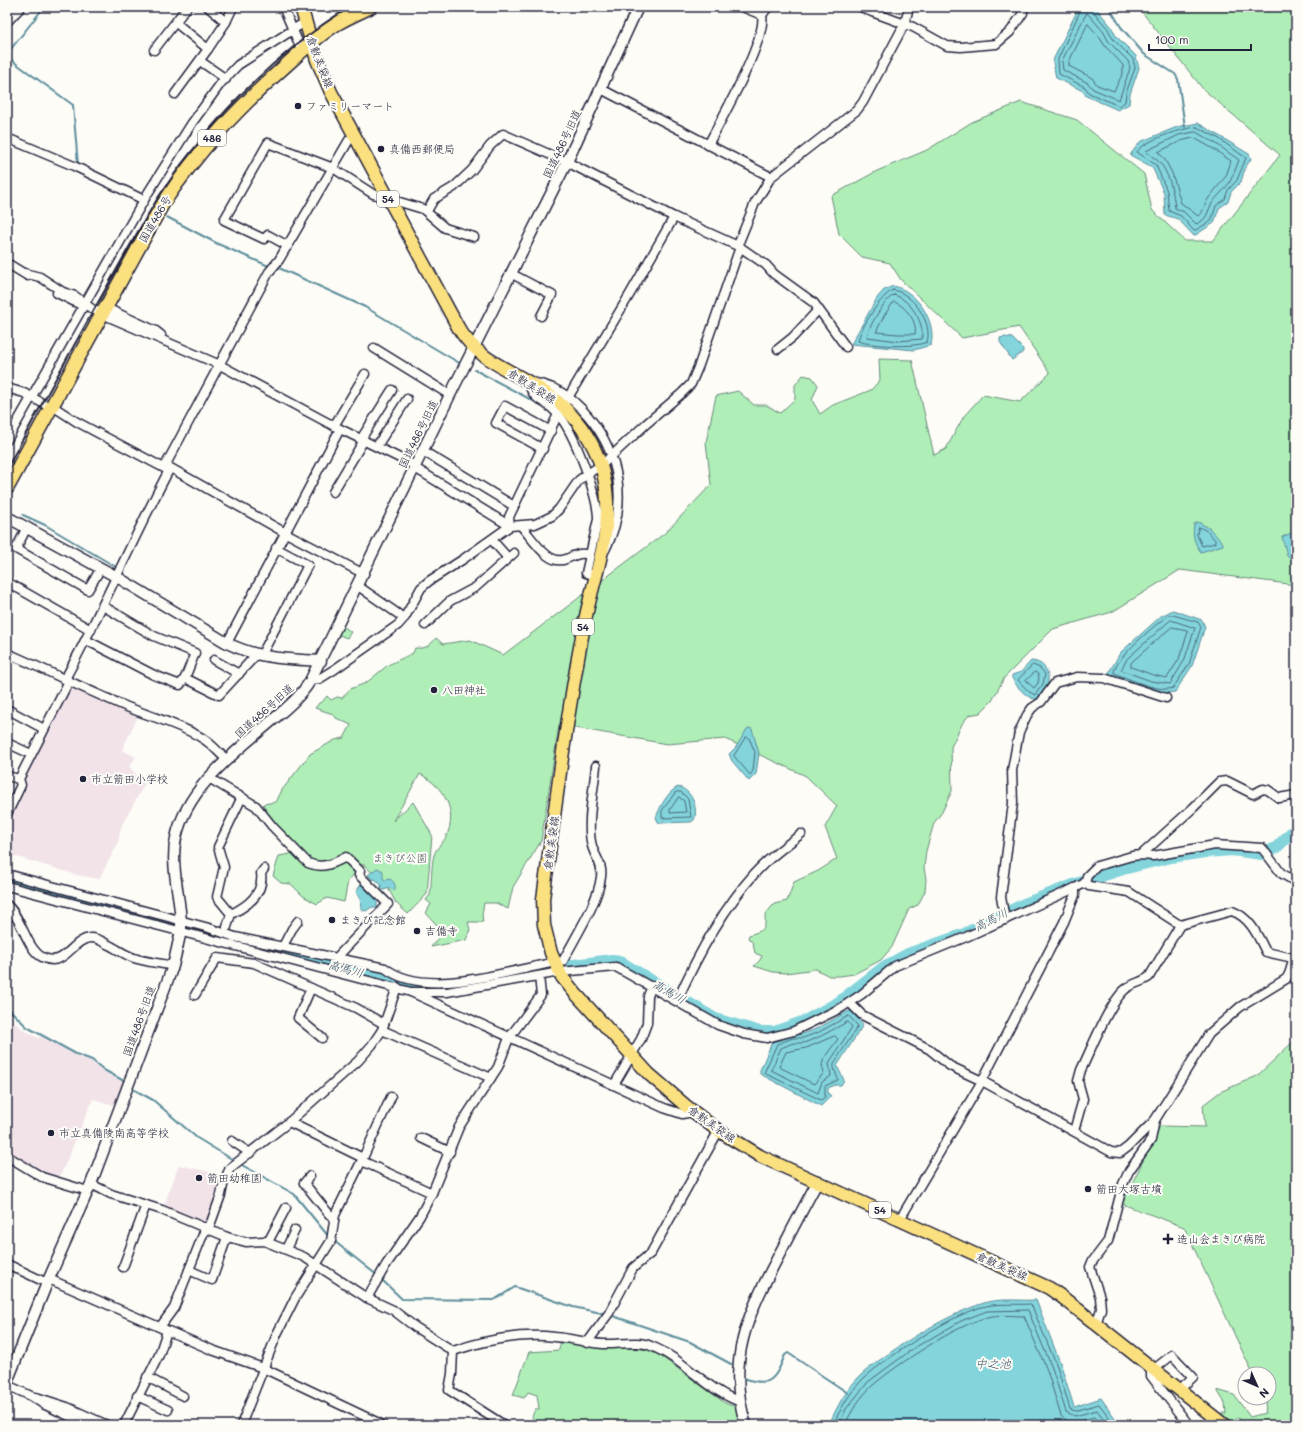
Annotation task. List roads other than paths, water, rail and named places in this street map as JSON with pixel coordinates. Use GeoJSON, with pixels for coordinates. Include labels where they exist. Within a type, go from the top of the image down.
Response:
{"type":"FeatureCollection","features":[{"type":"Feature","properties":{"kind":"highway","name":"国道486号"},"geometry":{"type":"LineString","coordinates":[[7,488],[50,406],[105,312],[163,203],[189,165],[221,127],[253,94],[302,51],[338,24],[370,7]]}},
{"type":"Feature","properties":{"kind":"main road","name":"倉敷美袋線"},"geometry":{"type":"LineString","coordinates":[[301,7],[317,60],[331,92],[459,329],[474,349],[487,359],[551,396],[570,413],[586,434],[600,463],[606,490],[606,531],[583,626],[566,724],[543,899],[544,925],[557,967],[575,993],[649,1074],[693,1112],[719,1130],[760,1156],[818,1181],[1049,1288],[1224,1425]]}},
{"type":"Feature","properties":{"kind":"street"},"geometry":{"type":"LineString","coordinates":[[7,22],[21,7]]}},
{"type":"Feature","properties":{"kind":"street"},"geometry":{"type":"LineString","coordinates":[[154,50],[187,7]]}},
{"type":"Feature","properties":{"kind":"street"},"geometry":{"type":"LineString","coordinates":[[208,7],[226,22]]}},
{"type":"Feature","properties":{"kind":"street"},"geometry":{"type":"LineString","coordinates":[[175,94],[200,61],[226,22],[233,7]]}},
{"type":"Feature","properties":{"kind":"street"},"geometry":{"type":"LineString","coordinates":[[283,7],[302,51]]}},
{"type":"Feature","properties":{"kind":"street","name":"国道486号旧道"},"geometry":{"type":"LineString","coordinates":[[7,1382],[48,1281],[90,1188],[172,966],[181,926],[175,865],[175,839],[185,813],[209,778],[227,760],[297,698],[310,681],[364,574],[450,395],[567,162],[638,7]]}},
{"type":"Feature","properties":{"kind":"street"},"geometry":{"type":"LineString","coordinates":[[742,7],[762,15]]}},
{"type":"Feature","properties":{"kind":"street"},"geometry":{"type":"LineString","coordinates":[[708,145],[756,49],[762,25],[762,15],[768,7]]}},
{"type":"Feature","properties":{"kind":"street"},"geometry":{"type":"LineString","coordinates":[[861,7],[890,19],[905,23],[947,46],[961,47],[996,44],[1010,32],[1023,13],[1022,7]]}},
{"type":"Feature","properties":{"kind":"street"},"geometry":{"type":"LineString","coordinates":[[605,462],[690,384],[699,364],[740,247],[739,242],[755,203],[771,177],[857,110],[863,102],[905,23],[909,7]]}},
{"type":"Feature","properties":{"kind":"street"},"geometry":{"type":"LineString","coordinates":[[7,440],[32,398],[82,303],[192,123],[238,65],[305,22]]}},
{"type":"Feature","properties":{"kind":"street"},"geometry":{"type":"LineString","coordinates":[[176,23],[208,49]]}},
{"type":"Feature","properties":{"kind":"street"},"geometry":{"type":"LineString","coordinates":[[200,61],[226,79]]}},
{"type":"Feature","properties":{"kind":"street"},"geometry":{"type":"LineString","coordinates":[[601,89],[771,177]]}},
{"type":"Feature","properties":{"kind":"street"},"geometry":{"type":"LineString","coordinates":[[427,211],[434,199],[454,187],[472,170],[490,146],[503,134],[567,162],[674,217],[740,247],[766,265],[774,274],[799,290],[814,303],[846,347]]}},
{"type":"Feature","properties":{"kind":"street"},"geometry":{"type":"LineString","coordinates":[[164,467],[218,364],[270,272],[288,246],[349,140],[354,136]]}},
{"type":"Feature","properties":{"kind":"street"},"geometry":{"type":"LineString","coordinates":[[7,138],[78,168],[144,200]]}},
{"type":"Feature","properties":{"kind":"street"},"geometry":{"type":"LineString","coordinates":[[288,246],[268,235],[264,239],[224,220],[268,143],[333,168],[368,191],[387,198],[403,201],[427,211],[445,228],[474,237]]}},
{"type":"Feature","properties":{"kind":"street"},"geometry":{"type":"LineString","coordinates":[[566,399],[630,294],[674,217]]}},
{"type":"Feature","properties":{"kind":"street"},"geometry":{"type":"LineString","coordinates":[[8,264],[24,273],[40,277],[63,292],[75,296],[82,303],[92,309],[105,312],[156,331],[169,343],[218,364],[337,428],[377,446],[416,467],[510,526],[535,524],[552,516],[559,509],[579,480],[595,469]]}},
{"type":"Feature","properties":{"kind":"street"},"geometry":{"type":"LineString","coordinates":[[512,274],[552,295],[541,316]]}},
{"type":"Feature","properties":{"kind":"street"},"geometry":{"type":"LineString","coordinates":[[778,349],[793,337],[818,310]]}},
{"type":"Feature","properties":{"kind":"street"},"geometry":{"type":"LineString","coordinates":[[374,348],[450,395]]}},
{"type":"Feature","properties":{"kind":"street"},"geometry":{"type":"LineString","coordinates":[[227,643],[284,532],[308,492],[337,428],[365,374]]}},
{"type":"Feature","properties":{"kind":"street"},"geometry":{"type":"LineString","coordinates":[[528,382],[544,383],[582,409],[598,427],[609,446],[618,488],[619,506],[615,529],[596,571],[586,573],[598,519],[598,511],[587,474],[572,437],[559,413],[532,394],[528,382]]}},
{"type":"Feature","properties":{"kind":"street"},"geometry":{"type":"LineString","coordinates":[[7,388],[24,393],[50,406],[364,574]]}},
{"type":"Feature","properties":{"kind":"street"},"geometry":{"type":"LineString","coordinates":[[333,492],[362,439],[392,390]]}},
{"type":"Feature","properties":{"kind":"street"},"geometry":{"type":"LineString","coordinates":[[377,446],[407,399]]}},
{"type":"Feature","properties":{"kind":"street"},"geometry":{"type":"LineString","coordinates":[[543,449],[496,423],[505,406],[551,431]]}},
{"type":"Feature","properties":{"kind":"street"},"geometry":{"type":"LineString","coordinates":[[510,526],[509,517],[559,413]]}},
{"type":"Feature","properties":{"kind":"street"},"geometry":{"type":"LineString","coordinates":[[423,451],[514,506]]}},
{"type":"Feature","properties":{"kind":"street"},"geometry":{"type":"LineString","coordinates":[[7,814],[10,801],[21,784],[19,779],[168,472],[164,467]]}},
{"type":"Feature","properties":{"kind":"street"},"geometry":{"type":"LineString","coordinates":[[7,516],[117,576],[227,643],[258,655],[321,661]]}},
{"type":"Feature","properties":{"kind":"street"},"geometry":{"type":"LineString","coordinates":[[310,681],[319,679],[335,669],[398,625],[405,617],[421,588],[510,526]]}},
{"type":"Feature","properties":{"kind":"street"},"geometry":{"type":"LineString","coordinates":[[521,526],[548,557],[557,560],[565,560],[574,554],[590,555]]}},
{"type":"Feature","properties":{"kind":"street"},"geometry":{"type":"LineString","coordinates":[[27,527],[16,549],[88,590],[101,568]]}},
{"type":"Feature","properties":{"kind":"street"},"geometry":{"type":"LineString","coordinates":[[425,625],[450,601],[476,587],[511,556],[492,540]]}},
{"type":"Feature","properties":{"kind":"street"},"geometry":{"type":"LineString","coordinates":[[185,678],[220,695],[258,655],[308,566],[276,548]]}},
{"type":"Feature","properties":{"kind":"street"},"geometry":{"type":"LineString","coordinates":[[7,582],[91,630]]}},
{"type":"Feature","properties":{"kind":"street"},"geometry":{"type":"LineString","coordinates":[[358,586],[401,616],[405,617]]}},
{"type":"Feature","properties":{"kind":"street"},"geometry":{"type":"LineString","coordinates":[[86,640],[154,675],[180,685],[185,678],[196,652],[154,636],[103,606]]}},
{"type":"Feature","properties":{"kind":"street"},"geometry":{"type":"LineString","coordinates":[[7,653],[133,710],[165,719],[196,734],[204,739],[227,760]]}},
{"type":"Feature","properties":{"kind":"street"},"geometry":{"type":"LineString","coordinates":[[214,660],[239,674]]}},
{"type":"Feature","properties":{"kind":"street"},"geometry":{"type":"LineString","coordinates":[[1005,920],[1001,897],[1013,803],[1012,770],[1019,732],[1032,708],[1041,702],[1055,683],[1077,677],[1104,678],[1166,698]]}},
{"type":"Feature","properties":{"kind":"street"},"geometry":{"type":"LineString","coordinates":[[7,709],[44,729]]}},
{"type":"Feature","properties":{"kind":"street"},"geometry":{"type":"LineString","coordinates":[[7,743],[32,754]]}},
{"type":"Feature","properties":{"kind":"street"},"geometry":{"type":"LineString","coordinates":[[411,992],[447,992],[539,976],[557,967],[563,961],[597,895],[602,876],[600,862],[592,846],[590,828],[596,766]]}},
{"type":"Feature","properties":{"kind":"street"},"geometry":{"type":"LineString","coordinates":[[7,776],[19,779]]}},
{"type":"Feature","properties":{"kind":"street"},"geometry":{"type":"LineString","coordinates":[[209,778],[256,806],[272,826],[308,863],[321,866],[330,865],[346,857],[360,871],[359,875],[388,904],[339,954],[336,965]]}},
{"type":"Feature","properties":{"kind":"street"},"geometry":{"type":"LineString","coordinates":[[1141,854],[1193,808],[1219,782],[1227,781],[1253,794],[1263,789],[1268,790],[1279,798],[1296,795]]}},
{"type":"Feature","properties":{"kind":"street"},"geometry":{"type":"LineString","coordinates":[[231,914],[217,897],[224,867],[218,847],[242,797]]}},
{"type":"Feature","properties":{"kind":"street"},"geometry":{"type":"LineString","coordinates":[[678,998],[719,921],[742,888],[756,872],[801,834]]}},
{"type":"Feature","properties":{"kind":"street"},"geometry":{"type":"LineString","coordinates":[[7,886],[181,926],[336,965],[385,968],[398,976],[424,982],[464,981],[557,967],[616,967],[678,998],[718,1025],[744,1034],[767,1038],[794,1031],[850,1003],[895,966],[1005,920],[1085,883],[1087,876],[1097,866],[1141,854],[1153,856],[1215,845],[1258,846],[1266,851],[1281,873],[1296,882]]}},
{"type":"Feature","properties":{"kind":"street"},"geometry":{"type":"LineString","coordinates":[[226,927],[231,914],[247,906],[261,888],[261,873],[264,869]]}},
{"type":"Feature","properties":{"kind":"street"},"geometry":{"type":"LineString","coordinates":[[7,874],[181,926],[209,928],[226,927],[235,933],[235,937]]}},
{"type":"Feature","properties":{"kind":"street"},"geometry":{"type":"LineString","coordinates":[[1085,883],[1089,886],[1129,892],[1180,925]]}},
{"type":"Feature","properties":{"kind":"street"},"geometry":{"type":"LineString","coordinates":[[900,1220],[982,1081],[1064,922],[1076,895],[1074,888]]}},
{"type":"Feature","properties":{"kind":"street"},"geometry":{"type":"LineString","coordinates":[[7,905],[21,924],[36,952],[49,959],[56,960],[63,957],[79,943],[90,938],[100,940],[133,957],[172,966]]}},
{"type":"Feature","properties":{"kind":"street"},"geometry":{"type":"LineString","coordinates":[[850,1003],[862,1015],[893,1029],[929,1049],[950,1066],[982,1081],[1111,1152],[1120,1153],[1155,1120],[1209,1034],[1240,1007],[1286,978],[1292,972],[1295,956],[1266,952],[1253,927],[1239,913],[1232,911],[1180,925],[1149,977],[1128,988],[1117,998],[1081,1070],[1078,1081],[1084,1098],[1074,1131]]}},
{"type":"Feature","properties":{"kind":"street"},"geometry":{"type":"LineString","coordinates":[[283,946],[298,921]]}},
{"type":"Feature","properties":{"kind":"street"},"geometry":{"type":"LineString","coordinates":[[209,928],[235,937],[283,946],[411,992],[509,1038],[675,1112],[682,1114],[693,1112]]}},
{"type":"Feature","properties":{"kind":"street"},"geometry":{"type":"LineString","coordinates":[[195,995],[217,958],[254,963],[356,1008],[383,1027],[491,1078]]}},
{"type":"Feature","properties":{"kind":"street"},"geometry":{"type":"LineString","coordinates":[[367,1298],[379,1277],[420,1216],[450,1152],[459,1127],[498,1067],[509,1038],[541,995],[539,976]]}},
{"type":"Feature","properties":{"kind":"street"},"geometry":{"type":"LineString","coordinates":[[614,1085],[641,1039],[648,1023],[648,996],[652,986]]}},
{"type":"Feature","properties":{"kind":"street"},"geometry":{"type":"LineString","coordinates":[[124,1425],[136,1396],[158,1355],[164,1329],[222,1195],[227,1173],[237,1162],[289,1122],[346,1073],[372,1045],[383,1027],[397,987]]}},
{"type":"Feature","properties":{"kind":"street"},"geometry":{"type":"LineString","coordinates":[[311,988],[298,1018],[322,1038]]}},
{"type":"Feature","properties":{"kind":"street"},"geometry":{"type":"LineString","coordinates":[[241,1425],[263,1368],[295,1298],[332,1239],[334,1217],[391,1097]]}},
{"type":"Feature","properties":{"kind":"street"},"geometry":{"type":"LineString","coordinates":[[1096,1324],[1101,1309],[1100,1297],[1090,1267],[1092,1262],[1108,1241],[1123,1184],[1129,1172],[1151,1140],[1155,1120]]}},
{"type":"Feature","properties":{"kind":"street"},"geometry":{"type":"LineString","coordinates":[[289,1122],[432,1193]]}},
{"type":"Feature","properties":{"kind":"street"},"geometry":{"type":"LineString","coordinates":[[587,1343],[608,1314],[633,1268],[651,1253],[719,1130]]}},
{"type":"Feature","properties":{"kind":"street"},"geometry":{"type":"LineString","coordinates":[[421,1138],[450,1152]]}},
{"type":"Feature","properties":{"kind":"street"},"geometry":{"type":"LineString","coordinates":[[232,1142],[250,1153]]}},
{"type":"Feature","properties":{"kind":"street"},"geometry":{"type":"LineString","coordinates":[[7,1156],[42,1177],[90,1188],[146,1205],[228,1237],[246,1242],[268,1242],[286,1249],[317,1264],[367,1298],[393,1310],[415,1328],[453,1351],[489,1340],[540,1336],[556,1337],[587,1343],[649,1345],[663,1352],[724,1397],[741,1402]]}},
{"type":"Feature","properties":{"kind":"street"},"geometry":{"type":"LineString","coordinates":[[310,1176],[304,1183],[329,1214],[334,1217]]}},
{"type":"Feature","properties":{"kind":"street"},"geometry":{"type":"LineString","coordinates":[[746,1425],[741,1402],[738,1363],[746,1326],[753,1304],[818,1181]]}},
{"type":"Feature","properties":{"kind":"street"},"geometry":{"type":"LineString","coordinates":[[123,1267],[146,1205]]}},
{"type":"Feature","properties":{"kind":"street"},"geometry":{"type":"LineString","coordinates":[[268,1242],[286,1208]]}},
{"type":"Feature","properties":{"kind":"street"},"geometry":{"type":"LineString","coordinates":[[286,1249],[295,1230]]}},
{"type":"Feature","properties":{"kind":"street"},"geometry":{"type":"LineString","coordinates":[[189,1270],[212,1280],[228,1237]]}},
{"type":"Feature","properties":{"kind":"street"},"geometry":{"type":"LineString","coordinates":[[7,1264],[212,1350],[263,1368],[383,1425]]}},
{"type":"Feature","properties":{"kind":"street"},"geometry":{"type":"LineString","coordinates":[[453,1351],[452,1374],[449,1390],[504,1425]]}},
{"type":"Feature","properties":{"kind":"street"},"geometry":{"type":"LineString","coordinates":[[1179,1390],[1193,1376],[1172,1355],[1152,1369],[1151,1376],[1189,1425]]}},
{"type":"Feature","properties":{"kind":"street"},"geometry":{"type":"LineString","coordinates":[[147,1377],[183,1396]]}},
{"type":"Feature","properties":{"kind":"street"},"geometry":{"type":"LineString","coordinates":[[7,1382],[43,1404],[88,1425]]}},
{"type":"Feature","properties":{"kind":"street"},"geometry":{"type":"LineString","coordinates":[[31,1396],[44,1399],[107,1425]]}},
{"type":"Feature","properties":{"kind":"street"},"geometry":{"type":"LineString","coordinates":[[136,1396],[168,1410]]}},
{"type":"Feature","properties":{"kind":"water"},"geometry":{"type":"Polygon","coordinates":[[[1079,7],[1095,7],[1111,26],[1116,36],[1136,56],[1139,68],[1130,94],[1129,104],[1118,110],[1086,96],[1083,91],[1056,78],[1053,62],[1054,58],[1079,7]]]}},
{"type":"Feature","properties":{"kind":"water"},"geometry":{"type":"Polygon","coordinates":[[[1198,123],[1249,154],[1251,159],[1245,168],[1241,182],[1231,192],[1228,202],[1219,208],[1214,223],[1194,236],[1178,219],[1165,215],[1164,193],[1152,167],[1130,155],[1140,142],[1177,127],[1198,123]]]}},
{"type":"Feature","properties":{"kind":"water"},"geometry":{"type":"Polygon","coordinates":[[[893,286],[909,294],[917,300],[923,308],[931,326],[931,345],[914,350],[851,344],[877,298],[884,290],[893,286]]]}},
{"type":"Feature","properties":{"kind":"water"},"geometry":{"type":"Polygon","coordinates":[[[1000,338],[1012,338],[1023,349],[1023,352],[1012,360],[1000,342],[1000,338]]]}},
{"type":"Feature","properties":{"kind":"water"},"geometry":{"type":"Polygon","coordinates":[[[1198,522],[1209,528],[1223,543],[1223,545],[1201,552],[1193,535],[1194,524],[1198,522]]]}},
{"type":"Feature","properties":{"kind":"water"},"geometry":{"type":"Polygon","coordinates":[[[1296,531],[1296,564],[1287,555],[1282,537],[1296,531]]]}},
{"type":"Feature","properties":{"kind":"water"},"geometry":{"type":"Polygon","coordinates":[[[1173,610],[1202,620],[1205,627],[1192,666],[1175,692],[1164,693],[1108,674],[1120,653],[1161,616],[1173,610]]]}},
{"type":"Feature","properties":{"kind":"water"},"geometry":{"type":"Polygon","coordinates":[[[1031,661],[1044,666],[1048,678],[1048,684],[1045,690],[1036,699],[1029,697],[1016,685],[1012,678],[1012,675],[1021,672],[1031,661]]]}},
{"type":"Feature","properties":{"kind":"water"},"geometry":{"type":"Polygon","coordinates":[[[749,728],[752,729],[759,753],[756,774],[749,781],[732,761],[729,754],[736,747],[749,728]]]}},
{"type":"Feature","properties":{"kind":"water"},"geometry":{"type":"Polygon","coordinates":[[[678,787],[687,791],[693,800],[695,805],[694,820],[691,822],[659,823],[656,818],[659,810],[667,796],[678,787]]]}},
{"type":"Feature","properties":{"kind":"water"},"geometry":{"type":"Polygon","coordinates":[[[377,868],[383,871],[383,878],[385,880],[390,879],[393,881],[395,884],[394,891],[390,888],[383,890],[380,887],[382,886],[375,879],[373,880],[368,875],[377,868]]]}},
{"type":"Feature","properties":{"kind":"water"},"geometry":{"type":"Polygon","coordinates":[[[362,883],[365,887],[364,888],[377,899],[377,907],[372,907],[366,911],[361,909],[360,898],[356,892],[362,883]]]}},
{"type":"Feature","properties":{"kind":"water"},"geometry":{"type":"Polygon","coordinates":[[[849,1011],[852,1012],[863,1025],[837,1066],[844,1080],[841,1085],[835,1085],[828,1088],[828,1093],[831,1096],[821,1106],[760,1074],[760,1070],[773,1040],[795,1033],[797,1035],[811,1031],[849,1011]]]}},
{"type":"Feature","properties":{"kind":"water","name":"中之池"},"geometry":{"type":"Polygon","coordinates":[[[1036,1300],[1061,1365],[1074,1407],[1101,1398],[1120,1425],[829,1425],[835,1411],[857,1379],[875,1364],[920,1333],[969,1308],[989,1301],[1036,1300]]]}},
{"type":"Feature","properties":{"kind":"waterway"},"geometry":{"type":"LineString","coordinates":[[7,54],[44,7]]}},
{"type":"Feature","properties":{"kind":"waterway"},"geometry":{"type":"LineString","coordinates":[[1109,7],[1121,27],[1144,54],[1175,74],[1178,79],[1185,127]]}},
{"type":"Feature","properties":{"kind":"waterway"},"geometry":{"type":"LineString","coordinates":[[7,57],[73,105],[78,165]]}},
{"type":"Feature","properties":{"kind":"waterway"},"geometry":{"type":"LineString","coordinates":[[129,197],[137,201]]}},
{"type":"Feature","properties":{"kind":"waterway"},"geometry":{"type":"LineString","coordinates":[[167,217],[218,244],[271,267]]}},
{"type":"Feature","properties":{"kind":"waterway"},"geometry":{"type":"LineString","coordinates":[[279,268],[365,307],[461,364]]}},
{"type":"Feature","properties":{"kind":"waterway"},"geometry":{"type":"LineString","coordinates":[[475,370],[541,405]]}},
{"type":"Feature","properties":{"kind":"waterway"},"geometry":{"type":"LineString","coordinates":[[23,515],[45,525],[116,567],[118,565]]}},
{"type":"Feature","properties":{"kind":"waterway","name":"高馬川"},"geometry":{"type":"LineString","coordinates":[[7,880],[240,943],[359,971],[410,986],[440,987],[464,985],[543,969],[612,960],[622,963],[715,1019],[760,1032],[775,1032],[805,1021],[839,1002],[884,967],[908,954],[962,935],[1024,904],[1073,885],[1123,869],[1171,857],[1232,850],[1262,854],[1276,848],[1296,828]]}},
{"type":"Feature","properties":{"kind":"waterway"},"geometry":{"type":"LineString","coordinates":[[7,1007],[27,1027],[76,1054],[92,1060],[104,1070],[124,1081]]}},
{"type":"Feature","properties":{"kind":"waterway"},"geometry":{"type":"LineString","coordinates":[[133,1089],[153,1100],[197,1138],[235,1161]]}},
{"type":"Feature","properties":{"kind":"waterway"},"geometry":{"type":"LineString","coordinates":[[240,1164],[294,1194],[329,1237]]}},
{"type":"Feature","properties":{"kind":"waterway"},"geometry":{"type":"LineString","coordinates":[[334,1241],[378,1276]]}},
{"type":"Feature","properties":{"kind":"waterway"},"geometry":{"type":"LineString","coordinates":[[381,1279],[402,1299],[494,1300],[515,1287],[573,1307],[606,1314]]}},
{"type":"Feature","properties":{"kind":"waterway"},"geometry":{"type":"LineString","coordinates":[[610,1315],[690,1342],[731,1364]]}},
{"type":"Feature","properties":{"kind":"waterway"},"geometry":{"type":"LineString","coordinates":[[744,1378],[760,1382],[771,1379],[778,1370],[785,1355],[788,1353],[848,1393]]}},
{"type":"Feature","properties":{"kind":"waterway"},"geometry":{"type":"LineString","coordinates":[[90,1422],[96,1425]]}},
{"type":"Feature","properties":{"kind":"railway"},"geometry":{"type":"LineString","coordinates":[[7,468],[131,244],[160,196],[181,166],[209,130],[245,90],[264,72],[305,38],[349,7]]}},
{"type":"Feature","properties":{"kind":"place","name":"ファミリーマート"},"geometry":{"type":"Point","coordinates":[298,106]}},
{"type":"Feature","properties":{"kind":"place","name":"真備西郵便局"},"geometry":{"type":"Point","coordinates":[381,149]}},
{"type":"Feature","properties":{"kind":"place","name":"八田神社"},"geometry":{"type":"Point","coordinates":[434,690]}},
{"type":"Feature","properties":{"kind":"place","name":"市立箭田小学校"},"geometry":{"type":"Point","coordinates":[83,779]}},
{"type":"Feature","properties":{"kind":"place","name":"まきび記念館"},"geometry":{"type":"Point","coordinates":[332,920]}},
{"type":"Feature","properties":{"kind":"place","name":"吉備寺"},"geometry":{"type":"Point","coordinates":[417,931]}},
{"type":"Feature","properties":{"kind":"place","name":"市立真備陵南高等学校"},"geometry":{"type":"Point","coordinates":[51,1133]}},
{"type":"Feature","properties":{"kind":"place","name":"箭田幼稚園"},"geometry":{"type":"Point","coordinates":[199,1178]}},
{"type":"Feature","properties":{"kind":"place","name":"箭田大塚古墳"},"geometry":{"type":"Point","coordinates":[1088,1189]}},
{"type":"Feature","properties":{"kind":"place","name":"造山会まきび病院"},"geometry":{"type":"Point","coordinates":[1168,1239]}},
{"type":"Feature","properties":{"kind":"park label","name":"まきび公園"},"geometry":{"type":"Point","coordinates":[400,858]}}]}
